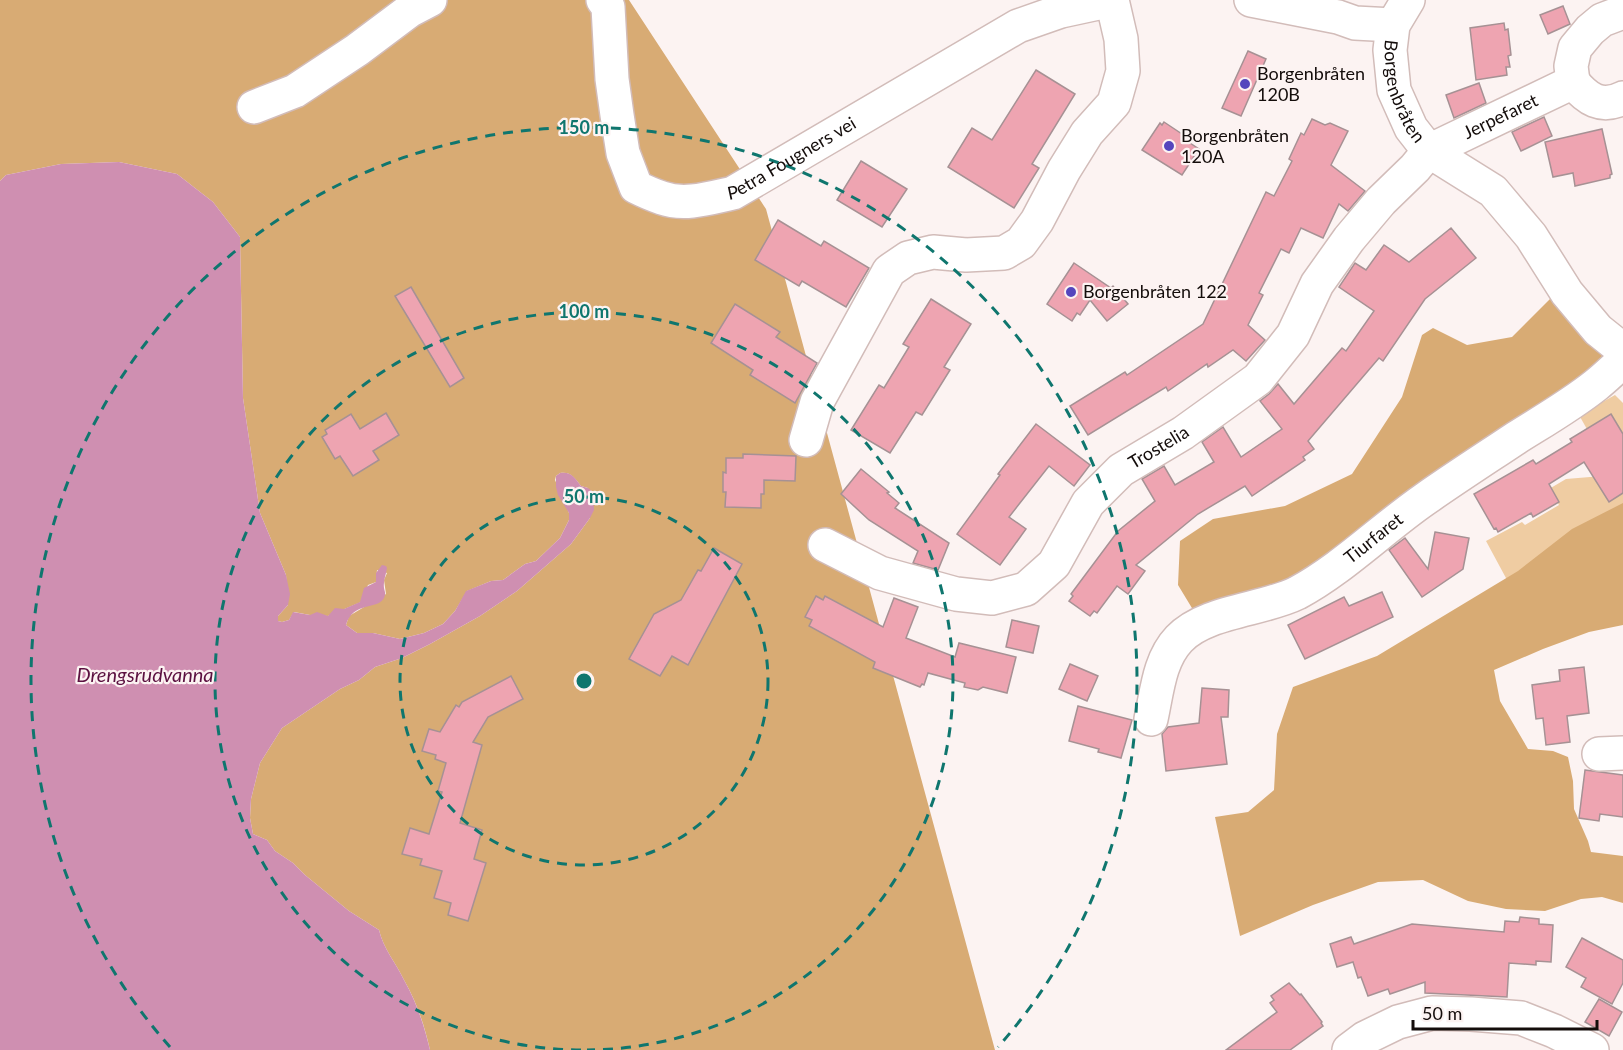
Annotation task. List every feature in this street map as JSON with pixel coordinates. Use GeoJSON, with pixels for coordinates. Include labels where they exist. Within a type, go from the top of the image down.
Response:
{"type":"FeatureCollection","features":[{"type":"Feature","properties":{"kind":"street"},"geometry":{"type":"LineString","coordinates":[[254,107],[295,91],[357,50],[409,11],[430,0]]}},
{"type":"Feature","properties":{"kind":"street","name":"Petra Fougners vei"},"geometry":{"type":"LineString","coordinates":[[603,0],[608,7],[612,79],[623,153],[636,187],[663,199],[678,202],[734,193],[1018,26],[1061,11],[1112,0],[1121,39],[1123,71],[1114,103],[1087,133],[1037,221],[1021,243],[1004,253],[966,255],[933,252],[908,258],[889,271],[817,402],[806,440]]}},
{"type":"Feature","properties":{"kind":"street"},"geometry":{"type":"LineString","coordinates":[[1251,0],[1334,9]]}},
{"type":"Feature","properties":{"kind":"street","name":"Borgenbråten"},"geometry":{"type":"LineString","coordinates":[[1334,9],[1355,23],[1400,13],[1390,50],[1394,90],[1411,128],[1429,151]]}},
{"type":"Feature","properties":{"kind":"street"},"geometry":{"type":"LineString","coordinates":[[1623,12],[1602,20],[1590,30],[1575,48],[1571,66],[1573,82],[1582,94],[1598,103],[1623,98]]}},
{"type":"Feature","properties":{"kind":"street","name":"Jerpefaret"},"geometry":{"type":"LineString","coordinates":[[1429,151],[1573,82]]}},
{"type":"Feature","properties":{"kind":"street"},"geometry":{"type":"LineString","coordinates":[[1429,151],[1492,191],[1531,236],[1573,300],[1598,330],[1623,350]]}},
{"type":"Feature","properties":{"kind":"street","name":"Trostelia"},"geometry":{"type":"LineString","coordinates":[[825,546],[880,573],[956,594],[992,598],[1026,589],[1054,564],[1088,503],[1121,470],[1183,433],[1258,379],[1293,335],[1317,284],[1349,239],[1381,201],[1429,151]]}},
{"type":"Feature","properties":{"kind":"street","name":"Tiurfaret"},"geometry":{"type":"LineString","coordinates":[[1151,719],[1164,661],[1179,639],[1193,628],[1210,620],[1296,593],[1324,576],[1425,500],[1552,417],[1596,385],[1623,361]]}},
{"type":"Feature","properties":{"kind":"street"},"geometry":{"type":"LineString","coordinates":[[1349,1050],[1365,1038],[1398,1022],[1431,1013],[1521,1018],[1592,1050]]}},
{"type":"Feature","properties":{"kind":"shaded area"},"geometry":{"type":"Polygon","coordinates":[[[0,0],[629,0],[766,209],[995,1050],[430,1050],[416,1005],[383,943],[379,930],[349,911],[293,863],[275,851],[267,840],[253,834],[250,818],[251,799],[260,763],[282,728],[340,689],[359,680],[375,667],[402,658],[430,644],[480,616],[517,591],[571,544],[590,518],[588,488],[581,486],[567,473],[560,473],[556,476],[555,480],[569,513],[569,520],[560,538],[536,561],[525,564],[503,580],[491,581],[467,591],[455,611],[443,624],[424,633],[400,639],[373,633],[357,633],[346,625],[349,616],[386,594],[384,580],[387,573],[377,570],[376,582],[368,585],[361,602],[328,616],[294,612],[289,620],[278,621],[278,616],[288,605],[286,575],[260,513],[243,398],[240,237],[213,202],[177,174],[119,162],[61,164],[6,175],[0,181],[0,0]]]}},
{"type":"Feature","properties":{"kind":"shaded area"},"geometry":{"type":"Polygon","coordinates":[[[1557,292],[1605,357],[1601,373],[1333,561],[1198,618],[1178,585],[1180,541],[1213,519],[1285,506],[1352,474],[1402,397],[1422,335],[1433,328],[1467,345],[1512,337],[1557,292]]]}},
{"type":"Feature","properties":{"kind":"shaded area"},"geometry":{"type":"Polygon","coordinates":[[[1615,395],[1623,403],[1623,523],[1513,591],[1486,541],[1522,522],[1525,525],[1559,505],[1549,489],[1566,479],[1602,476],[1588,431],[1579,415],[1615,395]]]}},
{"type":"Feature","properties":{"kind":"shaded area"},"geometry":{"type":"Polygon","coordinates":[[[1623,503],[1623,625],[1589,632],[1494,670],[1500,701],[1528,749],[1553,751],[1568,757],[1573,781],[1574,809],[1591,852],[1623,856],[1623,903],[1602,897],[1581,899],[1545,911],[1506,909],[1468,901],[1423,880],[1378,882],[1313,905],[1240,936],[1215,817],[1248,812],[1274,790],[1277,734],[1293,687],[1377,656],[1518,571],[1572,529],[1623,503]]]}},
{"type":"Feature","properties":{"kind":"water","name":"Drengsrudvanna"},"geometry":{"type":"Polygon","coordinates":[[[119,162],[177,174],[213,202],[240,237],[243,398],[260,513],[286,575],[290,594],[288,605],[278,616],[278,621],[289,620],[293,612],[310,615],[317,612],[328,616],[335,608],[344,609],[360,602],[364,588],[376,582],[376,573],[382,565],[387,568],[384,598],[377,604],[354,612],[346,625],[357,633],[373,633],[400,639],[424,633],[443,624],[455,611],[466,591],[491,581],[503,580],[525,564],[536,561],[560,538],[569,520],[569,513],[558,495],[556,476],[560,473],[570,474],[581,486],[593,492],[594,510],[571,544],[517,591],[480,616],[430,644],[402,658],[375,667],[359,680],[340,689],[282,728],[260,763],[251,799],[250,818],[253,834],[267,840],[275,851],[293,863],[349,911],[379,930],[383,943],[409,989],[423,1023],[430,1050],[0,1050],[0,181],[6,175],[61,164],[119,162]]]}},
{"type":"Feature","properties":{"kind":"building"},"geometry":{"type":"Polygon","coordinates":[[[1563,6],[1570,24],[1548,34],[1540,15],[1563,6]]]}},
{"type":"Feature","properties":{"kind":"building"},"geometry":{"type":"Polygon","coordinates":[[[1504,23],[1505,30],[1508,29],[1511,55],[1508,56],[1510,67],[1506,67],[1507,75],[1476,80],[1470,28],[1504,23]]]}},
{"type":"Feature","properties":{"kind":"building","name":"Borgenbråten 120B"},"geometry":{"type":"Polygon","coordinates":[[[1248,51],[1266,59],[1241,116],[1222,108],[1248,51]]]}},
{"type":"Feature","properties":{"kind":"building"},"geometry":{"type":"Polygon","coordinates":[[[1036,70],[1075,94],[1032,164],[1039,168],[1014,208],[948,167],[972,128],[992,140],[1036,70]]]}},
{"type":"Feature","properties":{"kind":"building"},"geometry":{"type":"Polygon","coordinates":[[[1479,83],[1486,103],[1454,118],[1446,95],[1479,83]]]}},
{"type":"Feature","properties":{"kind":"building"},"geometry":{"type":"Polygon","coordinates":[[[1544,117],[1552,136],[1521,151],[1512,132],[1544,117]]]}},
{"type":"Feature","properties":{"kind":"building"},"geometry":{"type":"Polygon","coordinates":[[[1312,119],[1325,125],[1330,123],[1348,131],[1331,165],[1365,191],[1348,211],[1339,204],[1323,238],[1301,228],[1289,253],[1281,249],[1259,293],[1263,295],[1248,325],[1265,340],[1246,361],[1233,350],[1208,367],[1207,364],[1168,391],[1166,387],[1088,435],[1070,406],[1125,372],[1127,375],[1203,324],[1266,192],[1274,196],[1292,161],[1289,159],[1301,133],[1304,135],[1312,119]]]}},
{"type":"Feature","properties":{"kind":"building","name":"Borgenbråten 120A"},"geometry":{"type":"Polygon","coordinates":[[[1164,122],[1191,140],[1190,143],[1199,149],[1182,175],[1142,150],[1160,123],[1162,125],[1164,122]]]}},
{"type":"Feature","properties":{"kind":"building"},"geometry":{"type":"Polygon","coordinates":[[[1602,129],[1612,174],[1610,178],[1575,186],[1573,173],[1553,177],[1545,142],[1602,129]]]}},
{"type":"Feature","properties":{"kind":"building"},"geometry":{"type":"Polygon","coordinates":[[[861,161],[907,189],[882,227],[837,200],[861,161]]]}},
{"type":"Feature","properties":{"kind":"building"},"geometry":{"type":"Polygon","coordinates":[[[778,220],[821,246],[824,241],[869,268],[846,307],[802,281],[799,286],[755,260],[778,220]]]}},
{"type":"Feature","properties":{"kind":"building"},"geometry":{"type":"Polygon","coordinates":[[[1451,228],[1476,258],[1425,299],[1383,361],[1379,358],[1308,441],[1314,449],[1303,457],[1305,460],[1252,496],[1245,486],[1198,514],[1136,565],[1145,571],[1128,594],[1117,586],[1097,613],[1094,611],[1090,616],[1069,601],[1073,596],[1071,594],[1118,531],[1155,501],[1142,479],[1164,466],[1175,485],[1214,462],[1202,442],[1223,427],[1241,457],[1282,429],[1260,401],[1278,384],[1294,404],[1342,348],[1346,351],[1374,311],[1339,287],[1355,263],[1366,270],[1384,245],[1409,262],[1451,228]]]}},
{"type":"Feature","properties":{"kind":"building"},"geometry":{"type":"Polygon","coordinates":[[[1074,263],[1111,288],[1113,286],[1128,304],[1107,321],[1090,300],[1080,315],[1077,313],[1072,321],[1047,304],[1074,263]]]}},
{"type":"Feature","properties":{"kind":"building"},"geometry":{"type":"Polygon","coordinates":[[[411,287],[464,378],[450,387],[395,296],[411,287]]]}},
{"type":"Feature","properties":{"kind":"building"},"geometry":{"type":"Polygon","coordinates":[[[931,299],[971,324],[944,367],[950,370],[922,415],[916,412],[890,453],[851,430],[879,385],[884,388],[909,347],[903,344],[931,299]]]}},
{"type":"Feature","properties":{"kind":"building"},"geometry":{"type":"Polygon","coordinates":[[[735,304],[780,332],[776,337],[817,363],[795,403],[750,375],[753,370],[711,343],[735,304]]]}},
{"type":"Feature","properties":{"kind":"building"},"geometry":{"type":"Polygon","coordinates":[[[386,413],[399,435],[373,451],[379,460],[353,476],[340,456],[335,459],[322,437],[327,434],[325,430],[351,414],[360,429],[386,413]]]}},
{"type":"Feature","properties":{"kind":"building"},"geometry":{"type":"Polygon","coordinates":[[[1611,414],[1623,434],[1623,493],[1609,502],[1584,462],[1549,484],[1559,502],[1533,517],[1531,513],[1498,532],[1496,528],[1494,529],[1474,494],[1533,460],[1536,464],[1572,442],[1570,439],[1611,414]]]}},
{"type":"Feature","properties":{"kind":"building"},"geometry":{"type":"Polygon","coordinates":[[[1036,424],[1090,465],[1074,486],[1049,466],[1009,517],[1026,529],[1000,565],[957,534],[1036,424]]]}},
{"type":"Feature","properties":{"kind":"building"},"geometry":{"type":"Polygon","coordinates":[[[743,454],[796,456],[795,481],[764,480],[761,508],[725,507],[726,492],[723,492],[723,472],[726,473],[726,458],[743,458],[743,454]]]}},
{"type":"Feature","properties":{"kind":"building"},"geometry":{"type":"Polygon","coordinates":[[[861,469],[899,503],[895,508],[949,543],[938,570],[913,563],[918,551],[869,520],[841,494],[861,469]]]}},
{"type":"Feature","properties":{"kind":"building"},"geometry":{"type":"Polygon","coordinates":[[[1435,532],[1469,538],[1463,569],[1422,597],[1389,550],[1405,538],[1428,569],[1435,532]]]}},
{"type":"Feature","properties":{"kind":"building"},"geometry":{"type":"Polygon","coordinates":[[[714,548],[742,564],[688,665],[672,656],[660,676],[629,659],[654,614],[681,600],[714,548]]]}},
{"type":"Feature","properties":{"kind":"building"},"geometry":{"type":"Polygon","coordinates":[[[1382,592],[1393,617],[1305,659],[1288,625],[1344,597],[1349,606],[1382,592]]]}},
{"type":"Feature","properties":{"kind":"building"},"geometry":{"type":"Polygon","coordinates":[[[816,596],[823,600],[825,596],[883,627],[894,598],[918,607],[906,638],[955,657],[959,643],[1016,657],[1007,693],[983,687],[978,690],[964,687],[965,683],[928,673],[924,685],[920,687],[873,668],[875,662],[809,626],[812,620],[805,617],[816,596]]]}},
{"type":"Feature","properties":{"kind":"building"},"geometry":{"type":"Polygon","coordinates":[[[1012,620],[1039,626],[1033,653],[1006,647],[1012,620]]]}},
{"type":"Feature","properties":{"kind":"building"},"geometry":{"type":"Polygon","coordinates":[[[1070,664],[1098,676],[1087,701],[1059,689],[1070,664]]]}},
{"type":"Feature","properties":{"kind":"building"},"geometry":{"type":"Polygon","coordinates":[[[1584,667],[1589,713],[1567,716],[1570,742],[1546,745],[1543,718],[1536,719],[1532,685],[1560,681],[1559,670],[1584,667]]]}},
{"type":"Feature","properties":{"kind":"building"},"geometry":{"type":"Polygon","coordinates":[[[511,676],[523,699],[488,717],[473,742],[482,745],[460,823],[482,830],[474,859],[486,863],[468,921],[448,915],[451,903],[434,898],[442,871],[420,865],[422,859],[402,854],[410,828],[429,834],[442,792],[438,791],[446,763],[435,759],[436,755],[422,751],[429,729],[440,732],[456,705],[459,707],[462,702],[511,676]]]}},
{"type":"Feature","properties":{"kind":"building"},"geometry":{"type":"Polygon","coordinates":[[[1202,688],[1229,690],[1228,717],[1221,717],[1227,764],[1166,771],[1162,734],[1168,727],[1199,723],[1202,688]]]}},
{"type":"Feature","properties":{"kind":"building"},"geometry":{"type":"Polygon","coordinates":[[[1078,706],[1132,720],[1121,758],[1069,741],[1078,706]]]}},
{"type":"Feature","properties":{"kind":"building"},"geometry":{"type":"Polygon","coordinates":[[[1585,770],[1623,775],[1623,817],[1600,814],[1599,821],[1579,818],[1585,770]]]}},
{"type":"Feature","properties":{"kind":"building"},"geometry":{"type":"Polygon","coordinates":[[[1520,917],[1539,919],[1539,924],[1553,925],[1551,962],[1536,961],[1536,965],[1509,963],[1507,997],[1425,993],[1425,982],[1390,994],[1388,989],[1368,996],[1361,977],[1358,978],[1353,962],[1337,967],[1330,944],[1351,937],[1354,944],[1412,924],[1504,932],[1505,921],[1519,922],[1520,917]]]}},
{"type":"Feature","properties":{"kind":"building"},"geometry":{"type":"Polygon","coordinates":[[[1582,938],[1623,960],[1623,983],[1612,1004],[1581,987],[1586,978],[1566,967],[1582,938]]]}},
{"type":"Feature","properties":{"kind":"building"},"geometry":{"type":"Polygon","coordinates":[[[1289,983],[1301,994],[1323,1026],[1290,1050],[1226,1050],[1277,1012],[1270,1003],[1274,1000],[1271,996],[1289,983]]]}},
{"type":"Feature","properties":{"kind":"building"},"geometry":{"type":"Polygon","coordinates":[[[1599,999],[1622,1012],[1609,1036],[1585,1022],[1599,999]]]}},
{"type":"Feature","properties":{"kind":"place","name":"Borgenbråten 120B"},"geometry":{"type":"Point","coordinates":[1245,84]}},
{"type":"Feature","properties":{"kind":"place","name":"Borgenbråten 120A"},"geometry":{"type":"Point","coordinates":[1169,146]}},
{"type":"Feature","properties":{"kind":"place","name":"Borgenbråten 122"},"geometry":{"type":"Point","coordinates":[1071,292]}}]}
